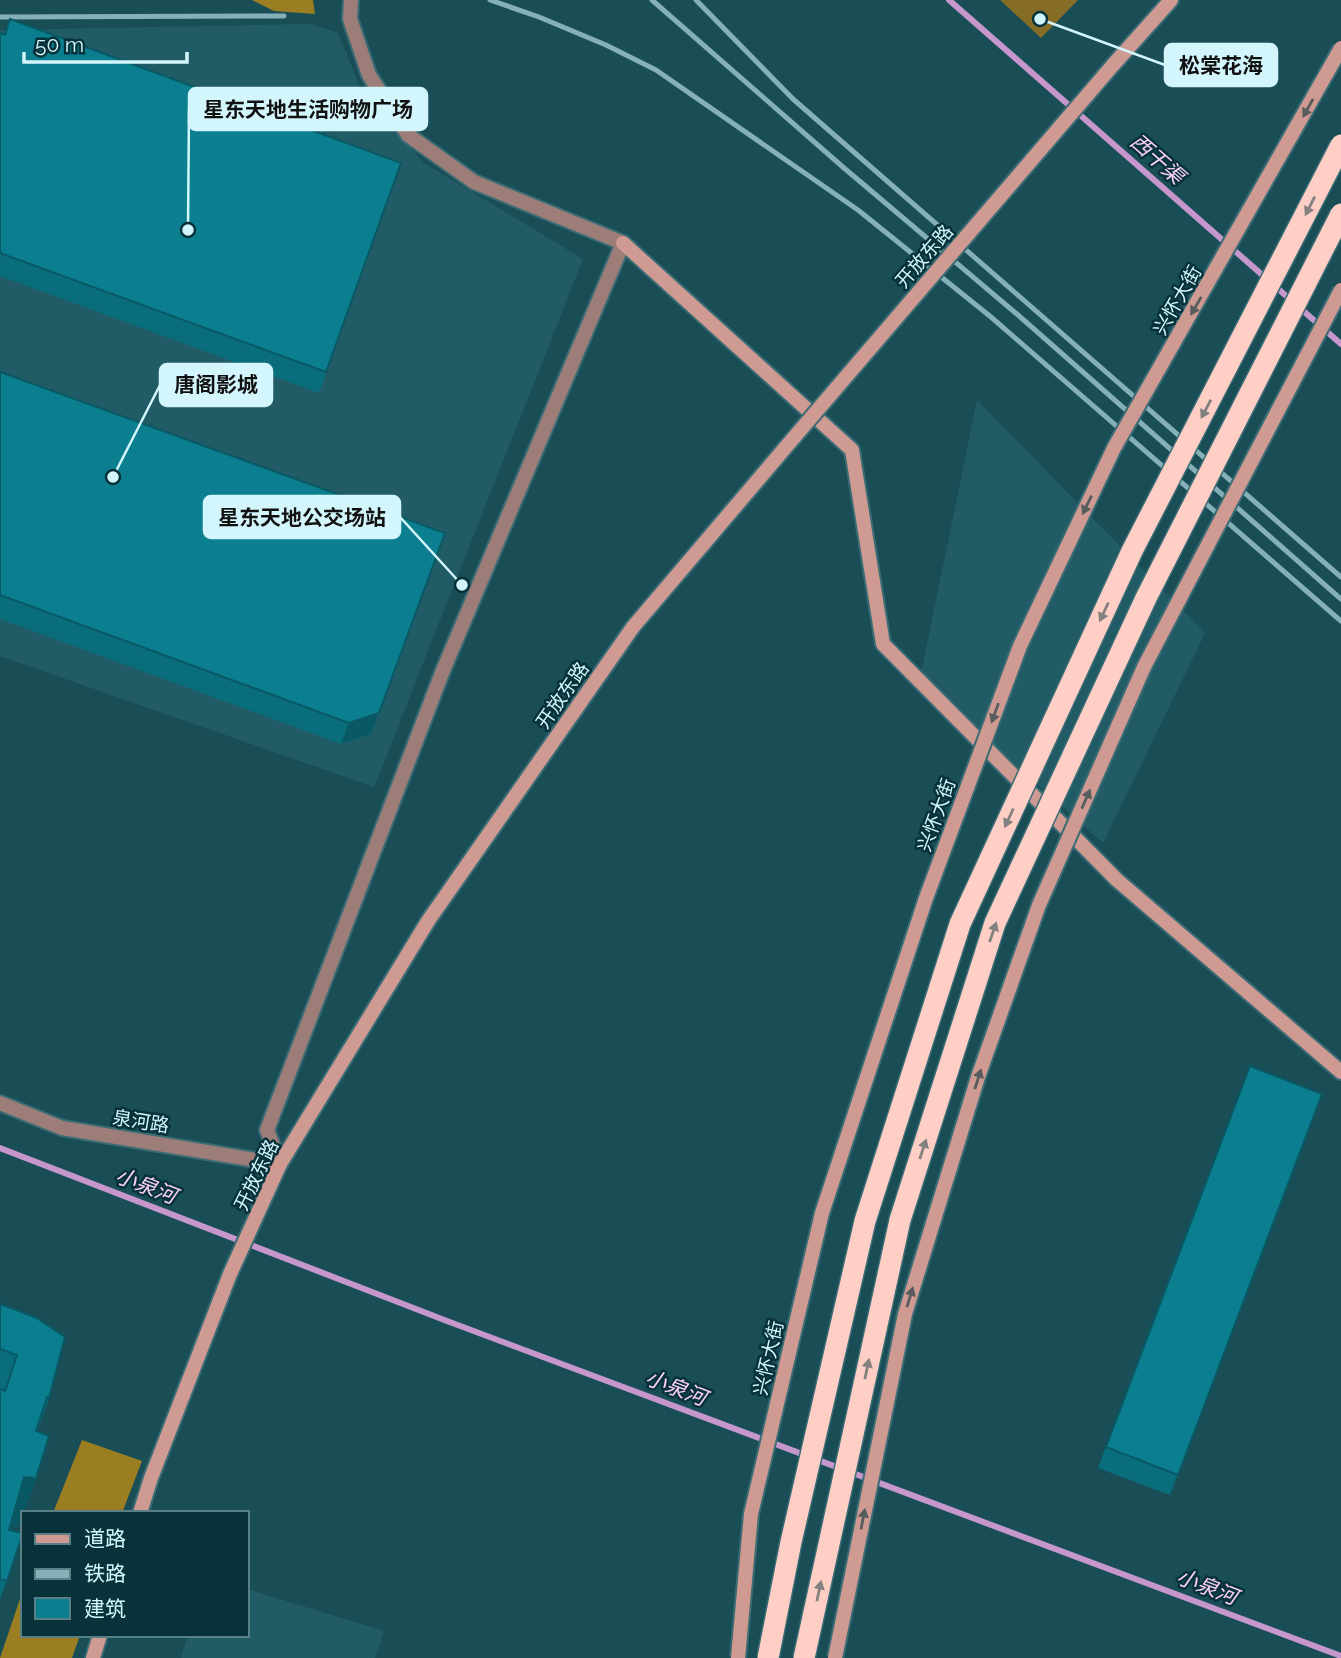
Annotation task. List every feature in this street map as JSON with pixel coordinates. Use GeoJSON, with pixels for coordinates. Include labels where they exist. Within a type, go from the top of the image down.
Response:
{"type":"FeatureCollection","features":[{"type":"Feature","properties":{"kind":"highway"},"geometry":{"type":"LineString","coordinates":[[768,1658],[791,1542],[865,1222],[960,924],[1132,551],[1341,145]]}},
{"type":"Feature","properties":{"kind":"highway"},"geometry":{"type":"LineString","coordinates":[[804,1658],[900,1220],[995,923],[1146,598],[1341,214]]}},
{"type":"Feature","properties":{"kind":"main road","name":"开放东路"},"geometry":{"type":"LineString","coordinates":[[141,1511],[230,1274],[280,1164],[428,921],[633,627],[1171,0]]}},
{"type":"Feature","properties":{"kind":"main road","name":"兴怀大街"},"geometry":{"type":"LineString","coordinates":[[738,1658],[751,1514],[822,1213],[926,898],[1005,684],[1020,646],[1114,448],[1341,48]]}},
{"type":"Feature","properties":{"kind":"main road"},"geometry":{"type":"LineString","coordinates":[[623,243],[852,450],[884,644],[1116,880],[1341,1072]]}},
{"type":"Feature","properties":{"kind":"main road"},"geometry":{"type":"LineString","coordinates":[[835,1658],[905,1314],[978,1077],[1039,905],[1144,667],[1341,290]]}},
{"type":"Feature","properties":{"kind":"main road"},"geometry":{"type":"LineString","coordinates":[[93,1658],[99,1637]]}},
{"type":"Feature","properties":{"kind":"street"},"geometry":{"type":"LineString","coordinates":[[280,1164],[267,1130],[442,673],[623,243],[474,182],[408,135],[369,75],[350,19],[351,0]]}},
{"type":"Feature","properties":{"kind":"street","name":"泉河路"},"geometry":{"type":"LineString","coordinates":[[0,1103],[62,1128],[280,1164]]}},
{"type":"Feature","properties":{"kind":"shaded area"},"geometry":{"type":"Polygon","coordinates":[[[252,0],[313,0],[315,14],[274,11],[252,0]]]}},
{"type":"Feature","properties":{"kind":"shaded area"},"geometry":{"type":"Polygon","coordinates":[[[1000,0],[1078,0],[1041,38],[1000,0]]]}},
{"type":"Feature","properties":{"kind":"shaded area"},"geometry":{"type":"Polygon","coordinates":[[[311,24],[338,33],[363,94],[424,163],[583,259],[374,787],[0,656],[0,30],[311,24]]]}},
{"type":"Feature","properties":{"kind":"shaded area"},"geometry":{"type":"Polygon","coordinates":[[[977,400],[1205,633],[1103,843],[920,679],[977,400]]]}},
{"type":"Feature","properties":{"kind":"shaded area"},"geometry":{"type":"Polygon","coordinates":[[[82,1440],[142,1461],[123,1511],[54,1511],[82,1440]]]}},
{"type":"Feature","properties":{"kind":"shaded area"},"geometry":{"type":"Polygon","coordinates":[[[248,1589],[384,1631],[375,1658],[181,1658],[187,1637],[248,1637],[248,1589]]]}},
{"type":"Feature","properties":{"kind":"shaded area"},"geometry":{"type":"Polygon","coordinates":[[[21,1596],[21,1637],[79,1637],[72,1658],[0,1658],[21,1596]]]}},
{"type":"Feature","properties":{"kind":"building"},"geometry":{"type":"Polygon","coordinates":[[[10,19],[401,163],[326,372],[0,253],[0,33],[5,35],[10,19]]]}},
{"type":"Feature","properties":{"kind":"building"},"geometry":{"type":"Polygon","coordinates":[[[0,372],[445,533],[379,713],[349,723],[0,595],[0,372]]]}},
{"type":"Feature","properties":{"kind":"building"},"geometry":{"type":"Polygon","coordinates":[[[1250,1066],[1322,1094],[1178,1475],[1106,1447],[1250,1066]]]}},
{"type":"Feature","properties":{"kind":"building"},"geometry":{"type":"Polygon","coordinates":[[[0,1304],[37,1318],[65,1337],[49,1398],[47,1397],[36,1431],[49,1436],[36,1478],[24,1477],[9,1530],[21,1533],[21,1539],[7,1581],[0,1579],[0,1389],[5,1391],[17,1355],[0,1349],[0,1304]]]}},
{"type":"Feature","properties":{"kind":"waterway","name":"西干渠"},"geometry":{"type":"LineString","coordinates":[[949,0],[1341,344]]}},
{"type":"Feature","properties":{"kind":"waterway","name":"小泉河"},"geometry":{"type":"LineString","coordinates":[[0,1148],[447,1321],[1341,1656]]}},
{"type":"Feature","properties":{"kind":"railway"},"geometry":{"type":"LineString","coordinates":[[490,0],[606,45],[656,70],[858,210],[991,317],[1341,621]]}},
{"type":"Feature","properties":{"kind":"railway"},"geometry":{"type":"LineString","coordinates":[[652,0],[1018,315],[1341,599]]}},
{"type":"Feature","properties":{"kind":"railway"},"geometry":{"type":"LineString","coordinates":[[696,0],[793,99],[1341,577]]}},
{"type":"Feature","properties":{"kind":"railway"},"geometry":{"type":"LineString","coordinates":[[0,17],[284,16]]}},
{"type":"Feature","properties":{"kind":"place","name":"松棠花海"},"geometry":{"type":"Point","coordinates":[1040,19]}},
{"type":"Feature","properties":{"kind":"place","name":"星东天地生活购物广场"},"geometry":{"type":"Point","coordinates":[188,230]}},
{"type":"Feature","properties":{"kind":"place","name":"唐阁影城"},"geometry":{"type":"Point","coordinates":[113,477]}},
{"type":"Feature","properties":{"kind":"place","name":"星东天地公交场站"},"geometry":{"type":"Point","coordinates":[462,585]}}]}
